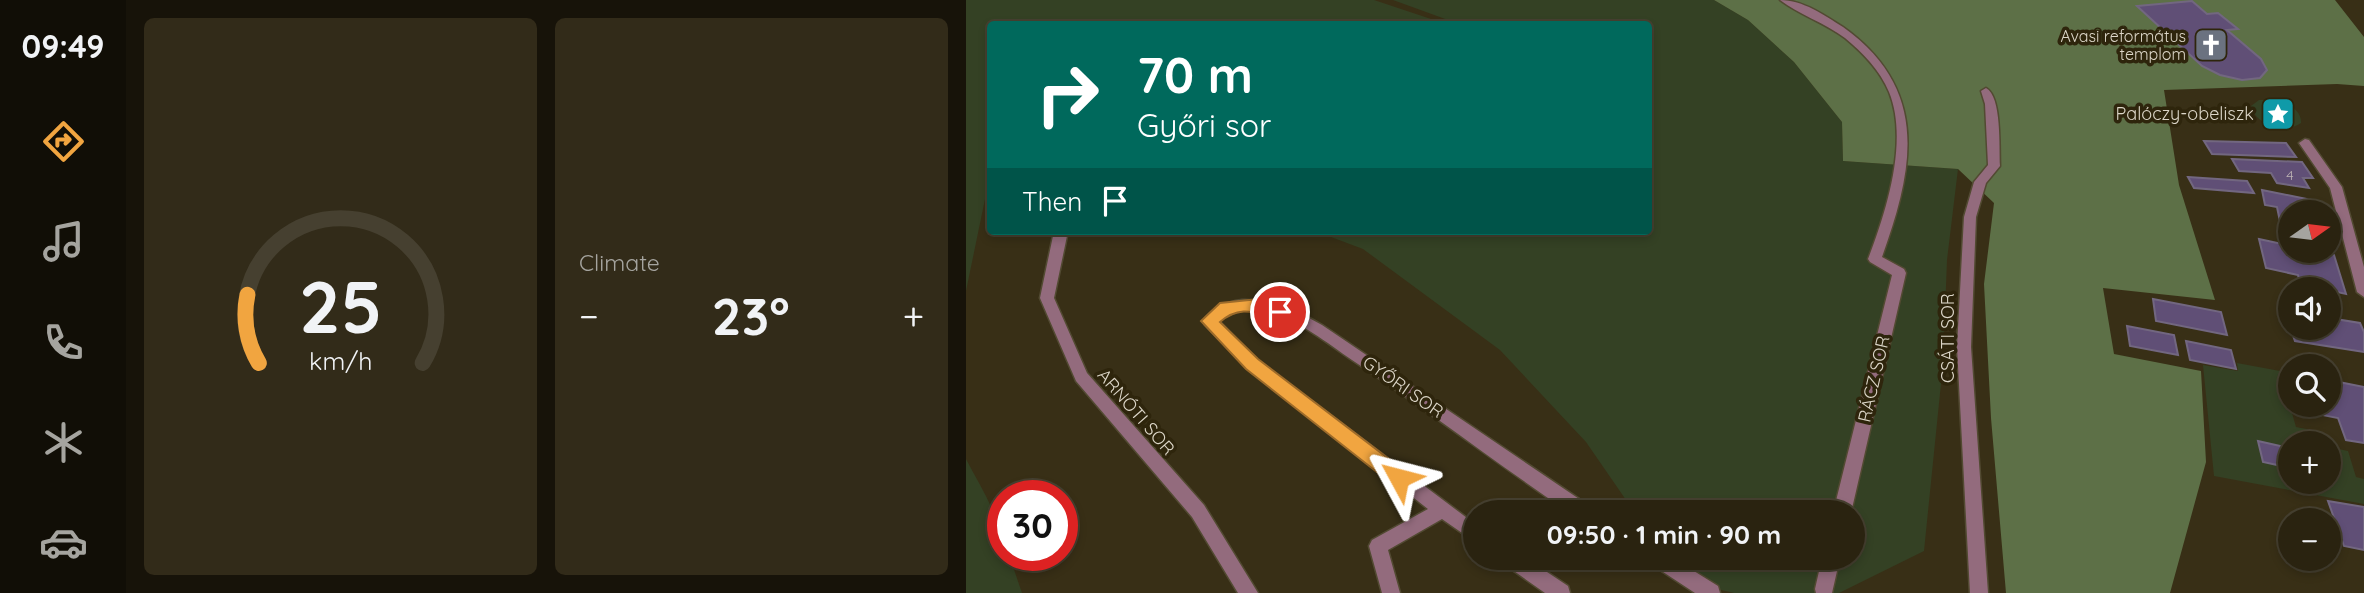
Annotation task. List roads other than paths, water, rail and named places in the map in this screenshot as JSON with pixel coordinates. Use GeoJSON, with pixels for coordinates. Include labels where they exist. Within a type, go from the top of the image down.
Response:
{"type":"FeatureCollection","features":[{"type":"Feature","properties":{"kind":"street","name":"RÁCZ SOR"},"geometry":{"type":"LineString","coordinates":[[1784,0],[1818,14],[1856,43],[1880,68],[1895,92],[1899,110],[1898,177],[1894,207],[1875,259],[1899,273],[1845,500]]}},
{"type":"Feature","properties":{"kind":"street","name":"CSÁTI SOR"},"geometry":{"type":"LineString","coordinates":[[1979,593],[1964,348],[1970,217],[1980,182],[1994,166],[1991,104],[1986,90]]}},
{"type":"Feature","properties":{"kind":"street"},"geometry":{"type":"LineString","coordinates":[[2305,143],[2336,187],[2364,292]]}},
{"type":"Feature","properties":{"kind":"street","name":"ARNÓTI SOR"},"geometry":{"type":"LineString","coordinates":[[1060,236],[1047,298],[1081,377],[1198,511],[1249,593]]}},
{"type":"Feature","properties":{"kind":"street","name":"GYŐRI SOR"},"geometry":{"type":"LineString","coordinates":[[1441,511],[1252,364],[1210,321],[1226,307],[1259,305],[1302,320],[1381,371],[1565,500]]}},
{"type":"Feature","properties":{"kind":"street"},"geometry":{"type":"LineString","coordinates":[[1391,593],[1378,546],[1441,511],[1463,526]]}},
{"type":"Feature","properties":{"kind":"street"},"geometry":{"type":"LineString","coordinates":[[1527,570],[1561,593]]}},
{"type":"Feature","properties":{"kind":"street"},"geometry":{"type":"LineString","coordinates":[[1676,570],[1711,593]]}},
{"type":"Feature","properties":{"kind":"street"},"geometry":{"type":"LineString","coordinates":[[1824,589],[1828,570]]}},
{"type":"Feature","properties":{"kind":"place","name":"Avasi református templom"},"geometry":{"type":"Point","coordinates":[2211,45]}},
{"type":"Feature","properties":{"kind":"place","name":"Palóczy-obeliszk"},"geometry":{"type":"Point","coordinates":[2278,114]}}]}
